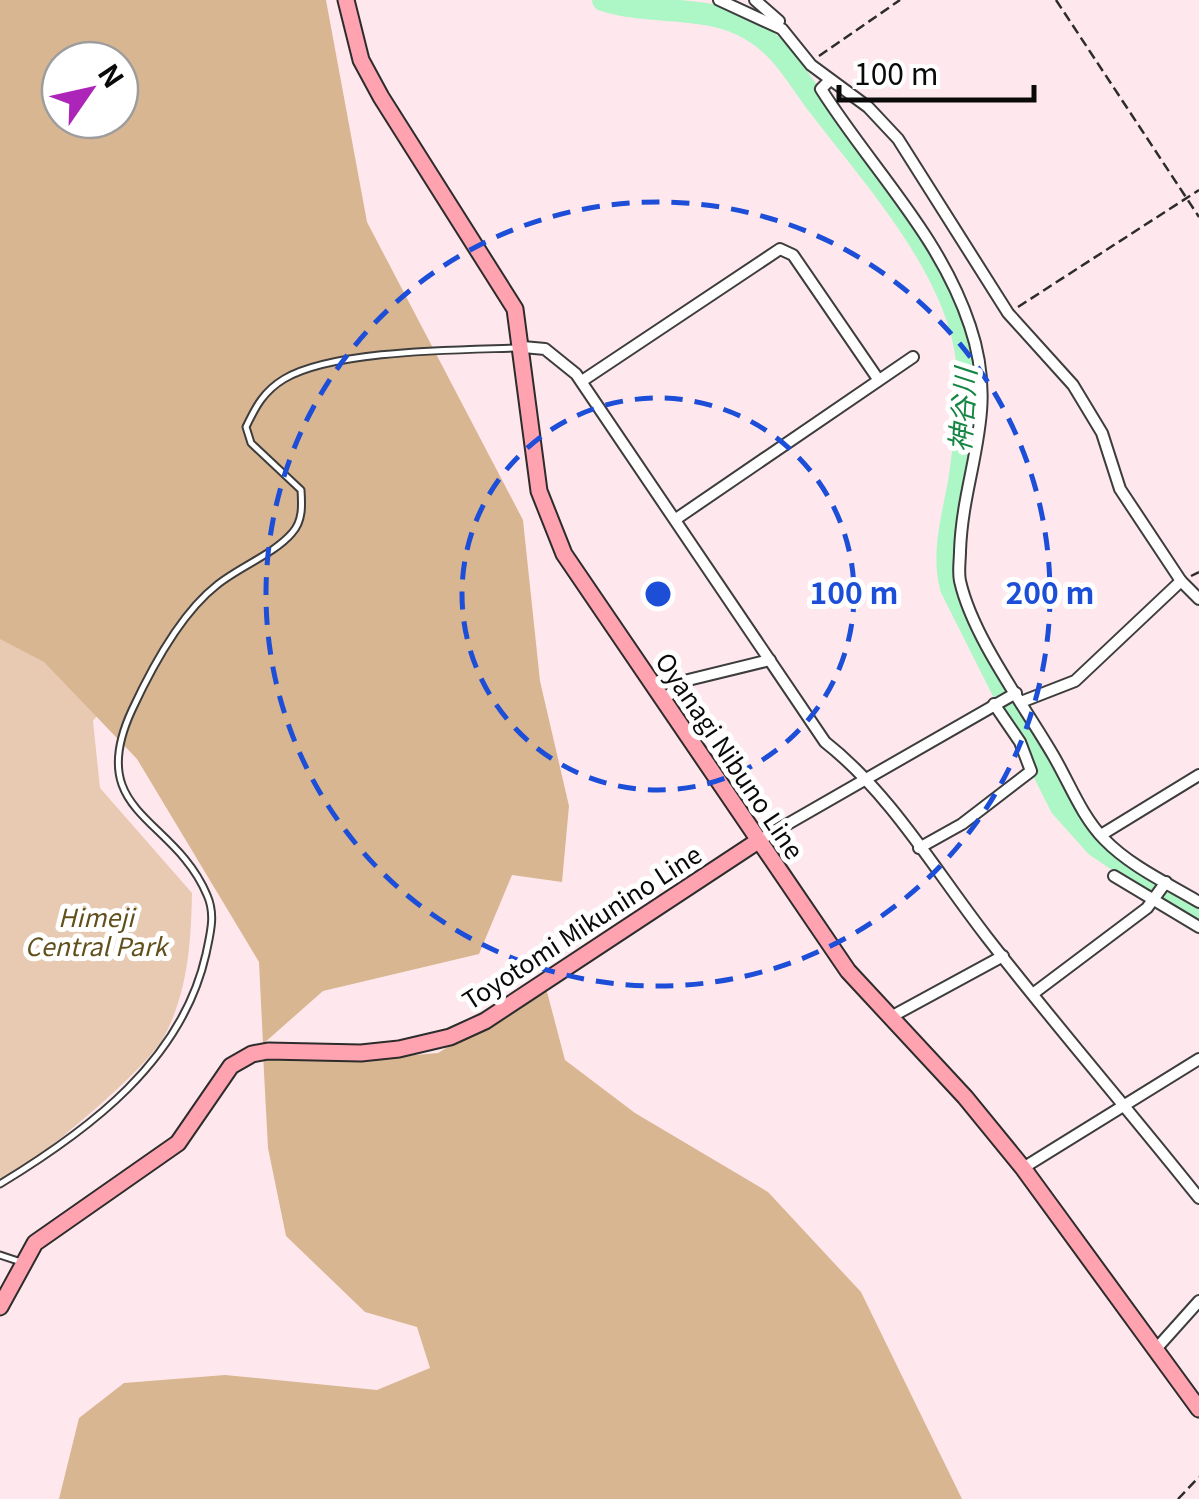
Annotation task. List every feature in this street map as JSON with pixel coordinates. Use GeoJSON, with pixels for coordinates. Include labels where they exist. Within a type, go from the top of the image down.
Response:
{"type":"FeatureCollection","features":[{"type":"Feature","properties":{"kind":"main road","name":"Oyanagi Nibuno Line"},"geometry":{"type":"LineString","coordinates":[[346,0],[361,60],[515,309],[523,348],[532,448],[551,527],[564,554],[848,971],[966,1098],[1023,1168],[1199,1409]]}},
{"type":"Feature","properties":{"kind":"main road","name":"Toyotomi Mikunino Line"},"geometry":{"type":"LineString","coordinates":[[0,1307],[35,1244],[53,1227],[154,1164],[178,1143],[231,1066],[252,1054],[298,1050],[361,1053],[450,1036],[485,1020],[758,842]]}},
{"type":"Feature","properties":{"kind":"street"},"geometry":{"type":"LineString","coordinates":[[755,0],[779,21],[776,26]]}},
{"type":"Feature","properties":{"kind":"street"},"geometry":{"type":"LineString","coordinates":[[724,1],[776,26],[799,45],[811,64],[868,107],[898,140],[1008,313],[1073,385],[1102,433],[1120,489],[1181,582],[1199,598]]}},
{"type":"Feature","properties":{"kind":"street"},"geometry":{"type":"LineString","coordinates":[[830,81],[820,89],[908,208],[944,264],[971,328],[980,380],[982,436],[960,546],[960,580],[1017,697],[1088,822],[1199,927]]}},
{"type":"Feature","properties":{"kind":"street"},"geometry":{"type":"LineString","coordinates":[[582,381],[780,250],[793,254],[878,379]]}},
{"type":"Feature","properties":{"kind":"street"},"geometry":{"type":"LineString","coordinates":[[523,348],[545,349],[582,381],[825,742],[865,779],[1199,1198]]}},
{"type":"Feature","properties":{"kind":"street"},"geometry":{"type":"LineString","coordinates":[[676,519],[913,357]]}},
{"type":"Feature","properties":{"kind":"street"},"geometry":{"type":"LineString","coordinates":[[758,842],[926,748],[996,703],[1075,681],[1181,582]]}},
{"type":"Feature","properties":{"kind":"street"},"geometry":{"type":"LineString","coordinates":[[665,700],[680,682],[770,660]]}},
{"type":"Feature","properties":{"kind":"street"},"geometry":{"type":"LineString","coordinates":[[919,848],[962,824],[1031,771],[1020,742],[996,703]]}},
{"type":"Feature","properties":{"kind":"street"},"geometry":{"type":"LineString","coordinates":[[1101,835],[1199,776]]}},
{"type":"Feature","properties":{"kind":"street"},"geometry":{"type":"LineString","coordinates":[[1114,876],[1199,902]]}},
{"type":"Feature","properties":{"kind":"street"},"geometry":{"type":"LineString","coordinates":[[1034,993],[1161,891]]}},
{"type":"Feature","properties":{"kind":"street"},"geometry":{"type":"LineString","coordinates":[[888,1018],[1003,956]]}},
{"type":"Feature","properties":{"kind":"street"},"geometry":{"type":"LineString","coordinates":[[1023,1168],[1199,1059]]}},
{"type":"Feature","properties":{"kind":"street"},"geometry":{"type":"LineString","coordinates":[[1156,1349],[1199,1302]]}},
{"type":"Feature","properties":{"kind":"lane"},"geometry":{"type":"LineString","coordinates":[[0,1184],[56,1150],[121,1096],[173,1038],[200,984],[213,922],[209,898],[192,866],[124,792],[115,766],[118,740],[140,692],[178,632],[212,589],[293,533],[302,512],[300,490],[252,444],[246,427],[259,399],[286,378],[331,362],[523,348]]}},
{"type":"Feature","properties":{"kind":"lane"},"geometry":{"type":"LineString","coordinates":[[0,1255],[24,1263]]}},
{"type":"Feature","properties":{"kind":"path"},"geometry":{"type":"LineString","coordinates":[[811,64],[832,44],[900,0]]}},
{"type":"Feature","properties":{"kind":"path"},"geometry":{"type":"LineString","coordinates":[[1056,0],[1199,217]]}},
{"type":"Feature","properties":{"kind":"path"},"geometry":{"type":"LineString","coordinates":[[1008,313],[1199,190]]}},
{"type":"Feature","properties":{"kind":"path"},"geometry":{"type":"LineString","coordinates":[[1178,1499],[1199,1477]]}},
{"type":"Feature","properties":{"kind":"green space","name":"Himeji Central Park"},"geometry":{"type":"Polygon","coordinates":[[[0,430],[149,651],[93,721],[100,788],[192,893],[187,966],[179,1001],[165,1035],[114,1092],[0,1185],[0,430]]]}},
{"type":"Feature","properties":{"kind":"shaded area"},"geometry":{"type":"Polygon","coordinates":[[[0,0],[326,0],[367,222],[523,520],[540,681],[569,806],[562,882],[512,875],[479,954],[323,991],[263,1044],[259,962],[137,759],[44,662],[0,639],[0,0]]]}},
{"type":"Feature","properties":{"kind":"shaded area"},"geometry":{"type":"Polygon","coordinates":[[[546,988],[565,1060],[635,1113],[768,1192],[861,1292],[962,1499],[59,1499],[79,1418],[124,1383],[225,1375],[377,1390],[430,1368],[417,1327],[365,1312],[286,1236],[268,1148],[263,1054],[346,1061],[438,1053],[546,988]]]}},
{"type":"Feature","properties":{"kind":"waterway","name":"神谷川"},"geometry":{"type":"LineString","coordinates":[[603,0],[716,16],[763,38],[790,66],[915,234],[953,305],[964,342],[968,378],[963,452],[948,546],[951,588],[1061,807],[1096,846],[1199,916]]}}]}
